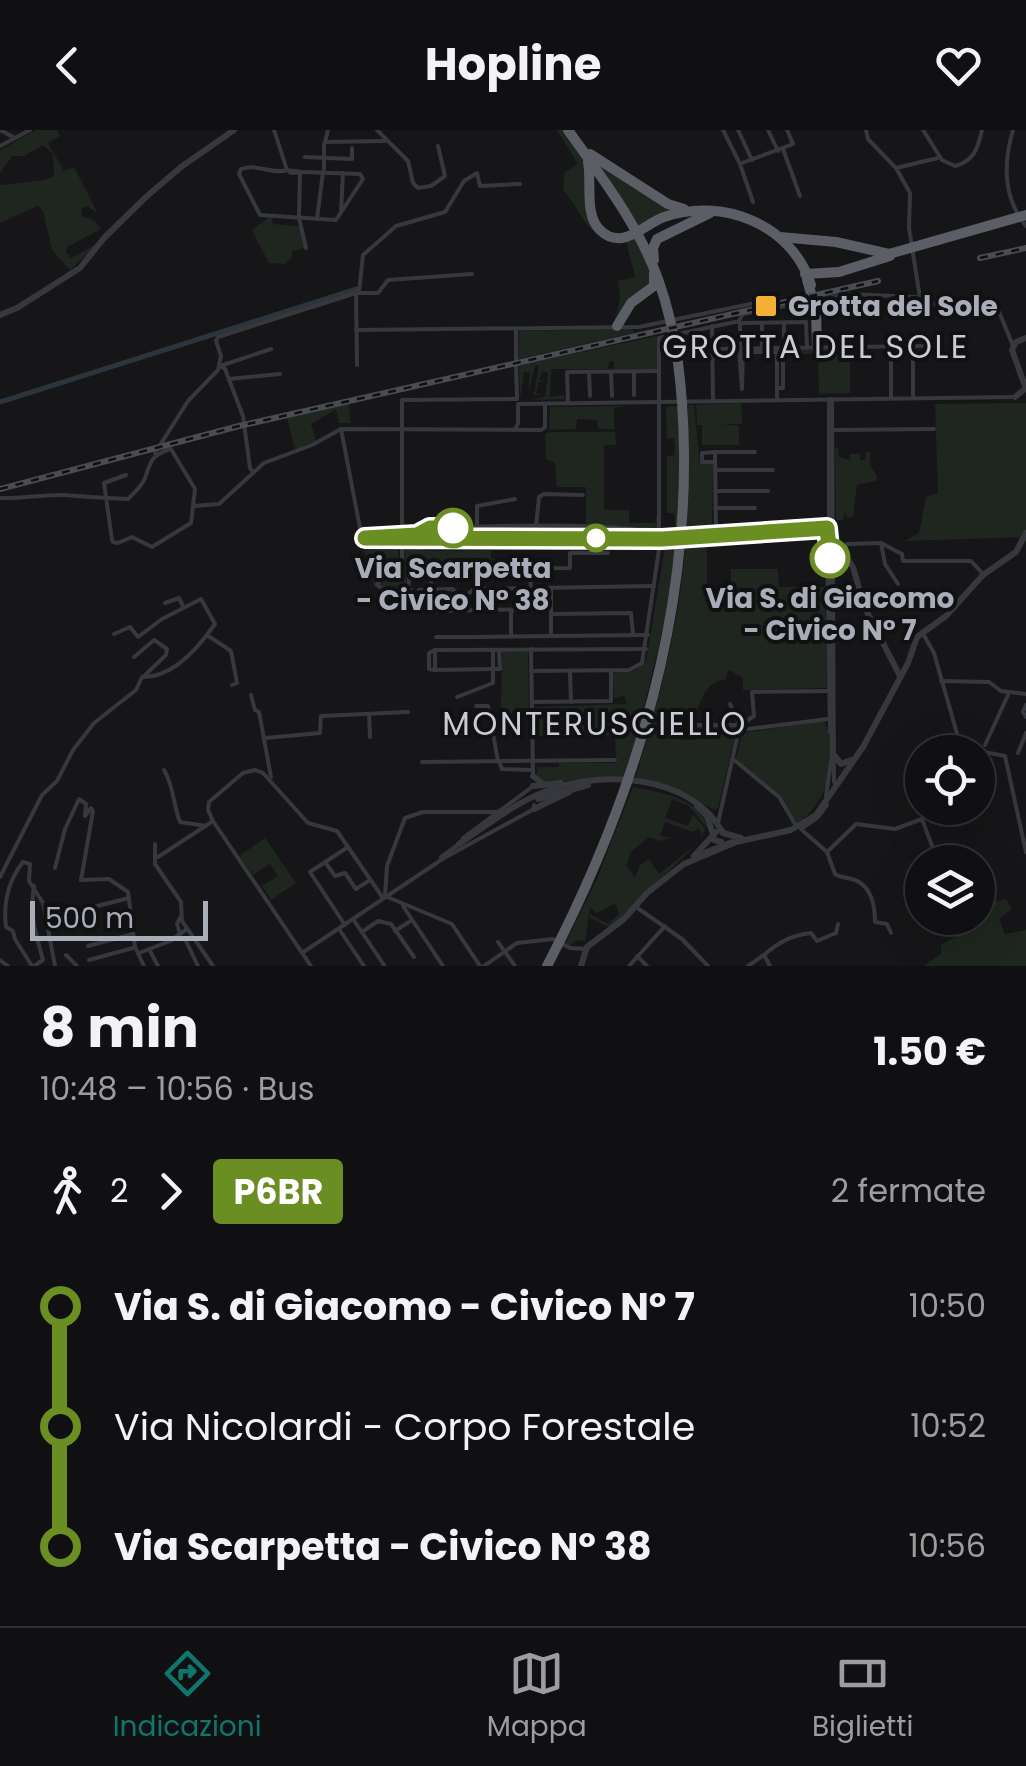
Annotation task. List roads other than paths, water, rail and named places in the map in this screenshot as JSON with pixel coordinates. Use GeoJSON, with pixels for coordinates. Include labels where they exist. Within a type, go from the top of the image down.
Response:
{"type":"FeatureCollection","features":[{"type":"Feature","properties":{"kind":"highway"},"geometry":{"type":"LineString","coordinates":[[549,966],[592,882],[641,752],[669,644],[683,528],[684,411],[671,314],[638,230],[570,130]]}},
{"type":"Feature","properties":{"kind":"highway"},"geometry":{"type":"LineString","coordinates":[[588,156],[638,230]]}},
{"type":"Feature","properties":{"kind":"highway"},"geometry":{"type":"LineString","coordinates":[[588,156],[668,204],[700,211]]}},
{"type":"Feature","properties":{"kind":"highway"},"geometry":{"type":"LineString","coordinates":[[588,156],[592,215],[602,232],[618,238],[662,218],[716,211],[750,219],[776,234],[794,250],[810,279],[815,305],[812,348]]}},
{"type":"Feature","properties":{"kind":"highway"},"geometry":{"type":"LineString","coordinates":[[592,215],[594,202],[601,196],[611,197],[621,206]]}},
{"type":"Feature","properties":{"kind":"highway"},"geometry":{"type":"LineString","coordinates":[[617,326],[630,304],[655,284],[653,248],[657,239],[716,211]]}},
{"type":"Feature","properties":{"kind":"highway"},"geometry":{"type":"LineString","coordinates":[[867,260],[1026,216]]}},
{"type":"Feature","properties":{"kind":"highway"},"geometry":{"type":"LineString","coordinates":[[794,250],[832,241],[889,255]]}},
{"type":"Feature","properties":{"kind":"highway"},"geometry":{"type":"LineString","coordinates":[[810,279],[889,255]]}},
{"type":"Feature","properties":{"kind":"highway"},"geometry":{"type":"LineString","coordinates":[[654,265],[671,314]]}},
{"type":"Feature","properties":{"kind":"highway"},"geometry":{"type":"LineString","coordinates":[[645,294],[657,292],[665,301]]}},
{"type":"Feature","properties":{"kind":"street"},"geometry":{"type":"LineString","coordinates":[[0,130],[13,138]]}},
{"type":"Feature","properties":{"kind":"street"},"geometry":{"type":"LineString","coordinates":[[13,138],[16,130]]}},
{"type":"Feature","properties":{"kind":"street"},"geometry":{"type":"LineString","coordinates":[[0,146],[30,130]]}},
{"type":"Feature","properties":{"kind":"street"},"geometry":{"type":"LineString","coordinates":[[0,315],[80,268],[104,238],[146,198],[181,167],[234,130]]}},
{"type":"Feature","properties":{"kind":"street"},"geometry":{"type":"LineString","coordinates":[[274,130],[287,170]]}},
{"type":"Feature","properties":{"kind":"street"},"geometry":{"type":"LineString","coordinates":[[328,130],[325,142],[385,141]]}},
{"type":"Feature","properties":{"kind":"street"},"geometry":{"type":"LineString","coordinates":[[377,130],[408,161],[418,188],[431,186],[445,176],[438,146]]}},
{"type":"Feature","properties":{"kind":"street"},"geometry":{"type":"LineString","coordinates":[[723,130],[753,202]]}},
{"type":"Feature","properties":{"kind":"street"},"geometry":{"type":"LineString","coordinates":[[738,130],[752,160]]}},
{"type":"Feature","properties":{"kind":"street"},"geometry":{"type":"LineString","coordinates":[[768,130],[800,196]]}},
{"type":"Feature","properties":{"kind":"street"},"geometry":{"type":"LineString","coordinates":[[740,164],[793,144],[787,130]]}},
{"type":"Feature","properties":{"kind":"street"},"geometry":{"type":"LineString","coordinates":[[866,130],[868,138],[896,168],[910,194],[920,298]]}},
{"type":"Feature","properties":{"kind":"street"},"geometry":{"type":"LineString","coordinates":[[923,130],[939,158],[955,166],[966,162],[976,150],[982,130]]}},
{"type":"Feature","properties":{"kind":"street"},"geometry":{"type":"LineString","coordinates":[[1013,130],[1004,160],[1008,192],[1014,212],[1026,226]]}},
{"type":"Feature","properties":{"kind":"street"},"geometry":{"type":"LineString","coordinates":[[318,219],[324,144]]}},
{"type":"Feature","properties":{"kind":"street"},"geometry":{"type":"LineString","coordinates":[[306,156],[352,159],[352,148]]}},
{"type":"Feature","properties":{"kind":"street"},"geometry":{"type":"LineString","coordinates":[[896,168],[939,158]]}},
{"type":"Feature","properties":{"kind":"street"},"geometry":{"type":"LineString","coordinates":[[250,166],[274,172],[301,172],[360,174],[363,178],[336,220],[260,215],[240,174],[241,168],[250,166]]}},
{"type":"Feature","properties":{"kind":"street"},"geometry":{"type":"LineString","coordinates":[[301,172],[299,218],[306,248]]}},
{"type":"Feature","properties":{"kind":"street"},"geometry":{"type":"LineString","coordinates":[[340,212],[342,173]]}},
{"type":"Feature","properties":{"kind":"street"},"geometry":{"type":"LineString","coordinates":[[357,365],[358,290],[363,255],[396,226],[445,212],[466,180],[477,173],[481,186],[520,184]]}},
{"type":"Feature","properties":{"kind":"street"},"geometry":{"type":"LineString","coordinates":[[220,366],[218,337],[358,290],[378,293],[388,280],[472,274]]}},
{"type":"Feature","properties":{"kind":"street"},"geometry":{"type":"LineString","coordinates":[[458,593],[452,589],[384,590],[377,583],[382,577],[402,572],[404,398],[546,404],[1023,395],[1013,346],[998,310],[945,308],[920,298],[840,294],[740,315],[741,374]]}},
{"type":"Feature","properties":{"kind":"street"},"geometry":{"type":"LineString","coordinates":[[356,330],[644,327],[755,302]]}},
{"type":"Feature","properties":{"kind":"street"},"geometry":{"type":"LineString","coordinates":[[532,671],[638,667],[646,649],[660,535],[660,338],[739,322],[806,322],[812,348]]}},
{"type":"Feature","properties":{"kind":"street"},"geometry":{"type":"LineString","coordinates":[[762,322],[762,348]]}},
{"type":"Feature","properties":{"kind":"street"},"geometry":{"type":"LineString","coordinates":[[778,400],[784,322]]}},
{"type":"Feature","properties":{"kind":"street"},"geometry":{"type":"LineString","coordinates":[[712,326],[715,401]]}},
{"type":"Feature","properties":{"kind":"street"},"geometry":{"type":"LineString","coordinates":[[516,329],[516,427]]}},
{"type":"Feature","properties":{"kind":"street"},"geometry":{"type":"LineString","coordinates":[[1013,346],[1026,338]]}},
{"type":"Feature","properties":{"kind":"street"},"geometry":{"type":"LineString","coordinates":[[891,346],[891,399]]}},
{"type":"Feature","properties":{"kind":"street"},"geometry":{"type":"LineString","coordinates":[[913,346],[914,398]]}},
{"type":"Feature","properties":{"kind":"street"},"geometry":{"type":"LineString","coordinates":[[741,349],[748,352],[926,346]]}},
{"type":"Feature","properties":{"kind":"street"},"geometry":{"type":"LineString","coordinates":[[0,498],[130,498],[144,481],[146,466],[188,401],[220,366],[271,349]]}},
{"type":"Feature","properties":{"kind":"street"},"geometry":{"type":"LineString","coordinates":[[712,349],[780,349]]}},
{"type":"Feature","properties":{"kind":"street"},"geometry":{"type":"LineString","coordinates":[[220,366],[225,369],[245,424],[253,472]]}},
{"type":"Feature","properties":{"kind":"street"},"geometry":{"type":"LineString","coordinates":[[568,403],[568,372],[659,372]]}},
{"type":"Feature","properties":{"kind":"street"},"geometry":{"type":"LineString","coordinates":[[589,372],[590,396]]}},
{"type":"Feature","properties":{"kind":"street"},"geometry":{"type":"LineString","coordinates":[[612,372],[612,396]]}},
{"type":"Feature","properties":{"kind":"street"},"geometry":{"type":"LineString","coordinates":[[634,372],[634,395]]}},
{"type":"Feature","properties":{"kind":"street"},"geometry":{"type":"LineString","coordinates":[[229,379],[280,374]]}},
{"type":"Feature","properties":{"kind":"street"},"geometry":{"type":"LineString","coordinates":[[693,857],[717,837],[736,838],[790,828],[827,799],[832,768],[827,576],[830,400]]}},
{"type":"Feature","properties":{"kind":"street"},"geometry":{"type":"LineString","coordinates":[[194,506],[218,504],[278,455],[308,447],[341,429],[544,429],[546,404]]}},
{"type":"Feature","properties":{"kind":"street"},"geometry":{"type":"LineString","coordinates":[[341,429],[360,528]]}},
{"type":"Feature","properties":{"kind":"street"},"geometry":{"type":"LineString","coordinates":[[831,430],[934,430]]}},
{"type":"Feature","properties":{"kind":"street"},"geometry":{"type":"LineString","coordinates":[[126,475],[104,484],[113,542],[118,544],[132,537],[149,548],[189,525],[195,489],[175,452],[168,450],[152,457]]}},
{"type":"Feature","properties":{"kind":"street"},"geometry":{"type":"LineString","coordinates":[[715,462],[702,462],[702,452],[755,452]]}},
{"type":"Feature","properties":{"kind":"street"},"geometry":{"type":"LineString","coordinates":[[715,452],[716,531]]}},
{"type":"Feature","properties":{"kind":"street"},"geometry":{"type":"LineString","coordinates":[[715,470],[774,470]]}},
{"type":"Feature","properties":{"kind":"street"},"geometry":{"type":"LineString","coordinates":[[716,491],[768,491]]}},
{"type":"Feature","properties":{"kind":"street"},"geometry":{"type":"LineString","coordinates":[[533,534],[539,527],[539,497],[584,496]]}},
{"type":"Feature","properties":{"kind":"street"},"geometry":{"type":"LineString","coordinates":[[477,528],[477,506],[514,499]]}},
{"type":"Feature","properties":{"kind":"street"},"geometry":{"type":"LineString","coordinates":[[716,508],[754,508]]}},
{"type":"Feature","properties":{"kind":"street"},"geometry":{"type":"LineString","coordinates":[[660,535],[772,525],[829,528]]}},
{"type":"Feature","properties":{"kind":"street"},"geometry":{"type":"LineString","coordinates":[[418,537],[430,528],[539,527],[619,527],[642,535]]}},
{"type":"Feature","properties":{"kind":"street"},"geometry":{"type":"LineString","coordinates":[[492,528],[502,534]]}},
{"type":"Feature","properties":{"kind":"street"},"geometry":{"type":"LineString","coordinates":[[418,537],[660,535],[829,528]]}},
{"type":"Feature","properties":{"kind":"street"},"geometry":{"type":"LineString","coordinates":[[829,528],[834,550],[828,720],[832,735]]}},
{"type":"Feature","properties":{"kind":"street"},"geometry":{"type":"LineString","coordinates":[[793,827],[820,810],[866,742],[922,632],[946,616],[983,575],[1024,544],[1026,533]]}},
{"type":"Feature","properties":{"kind":"street"},"geometry":{"type":"LineString","coordinates":[[402,538],[365,538],[642,535]]}},
{"type":"Feature","properties":{"kind":"street"},"geometry":{"type":"LineString","coordinates":[[418,537],[431,546],[585,545],[628,544],[642,535]]}},
{"type":"Feature","properties":{"kind":"street"},"geometry":{"type":"LineString","coordinates":[[834,550],[847,544],[881,543],[902,554],[903,561],[972,561],[983,575]]}},
{"type":"Feature","properties":{"kind":"street"},"geometry":{"type":"LineString","coordinates":[[881,543],[885,564],[898,584]]}},
{"type":"Feature","properties":{"kind":"street"},"geometry":{"type":"LineString","coordinates":[[834,550],[851,564],[864,606],[900,676]]}},
{"type":"Feature","properties":{"kind":"street"},"geometry":{"type":"LineString","coordinates":[[414,590],[409,570],[570,568],[570,553],[608,553]]}},
{"type":"Feature","properties":{"kind":"street"},"geometry":{"type":"LineString","coordinates":[[431,570],[432,611],[530,609],[530,569]]}},
{"type":"Feature","properties":{"kind":"street"},"geometry":{"type":"LineString","coordinates":[[469,592],[654,586]]}},
{"type":"Feature","properties":{"kind":"street"},"geometry":{"type":"LineString","coordinates":[[551,588],[551,636]]}},
{"type":"Feature","properties":{"kind":"street"},"geometry":{"type":"LineString","coordinates":[[165,603],[179,598],[184,608]]}},
{"type":"Feature","properties":{"kind":"street"},"geometry":{"type":"LineString","coordinates":[[114,634],[130,627],[138,637],[162,619],[201,599],[215,624],[208,634],[175,665],[154,677],[142,677]]}},
{"type":"Feature","properties":{"kind":"street"},"geometry":{"type":"LineString","coordinates":[[511,610],[511,637]]}},
{"type":"Feature","properties":{"kind":"street"},"geometry":{"type":"LineString","coordinates":[[551,614],[631,613],[633,635]]}},
{"type":"Feature","properties":{"kind":"street"},"geometry":{"type":"LineString","coordinates":[[922,632],[934,654],[957,735]]}},
{"type":"Feature","properties":{"kind":"street"},"geometry":{"type":"LineString","coordinates":[[208,634],[231,651],[237,684],[232,685]]}},
{"type":"Feature","properties":{"kind":"street"},"geometry":{"type":"LineString","coordinates":[[436,638],[648,635]]}},
{"type":"Feature","properties":{"kind":"street"},"geometry":{"type":"LineString","coordinates":[[0,876],[42,794],[58,781],[73,750],[94,723],[136,690],[142,677],[166,655],[166,646],[154,640],[134,657]]}},
{"type":"Feature","properties":{"kind":"street"},"geometry":{"type":"LineString","coordinates":[[531,649],[533,790]]}},
{"type":"Feature","properties":{"kind":"street"},"geometry":{"type":"LineString","coordinates":[[493,669],[435,670],[435,650],[646,649]]}},
{"type":"Feature","properties":{"kind":"street"},"geometry":{"type":"LineString","coordinates":[[457,697],[493,683],[496,650]]}},
{"type":"Feature","properties":{"kind":"street"},"geometry":{"type":"LineString","coordinates":[[532,702],[612,702],[611,670]]}},
{"type":"Feature","properties":{"kind":"street"},"geometry":{"type":"LineString","coordinates":[[570,671],[570,702]]}},
{"type":"Feature","properties":{"kind":"street"},"geometry":{"type":"LineString","coordinates":[[942,682],[989,682],[1008,693],[1026,694]]}},
{"type":"Feature","properties":{"kind":"street"},"geometry":{"type":"LineString","coordinates":[[740,727],[753,718],[754,691],[831,691]]}},
{"type":"Feature","properties":{"kind":"street"},"geometry":{"type":"LineString","coordinates":[[831,691],[834,782]]}},
{"type":"Feature","properties":{"kind":"street"},"geometry":{"type":"LineString","coordinates":[[989,735],[1008,693]]}},
{"type":"Feature","properties":{"kind":"street"},"geometry":{"type":"LineString","coordinates":[[251,695],[259,712],[270,777]]}},
{"type":"Feature","properties":{"kind":"street"},"geometry":{"type":"LineString","coordinates":[[717,837],[740,727],[730,704]]}},
{"type":"Feature","properties":{"kind":"street"},"geometry":{"type":"LineString","coordinates":[[1026,705],[1026,717]]}},
{"type":"Feature","properties":{"kind":"street"},"geometry":{"type":"LineString","coordinates":[[476,706],[488,706],[502,769],[531,773]]}},
{"type":"Feature","properties":{"kind":"street"},"geometry":{"type":"LineString","coordinates":[[265,738],[320,733],[320,716],[408,712]]}},
{"type":"Feature","properties":{"kind":"street"},"geometry":{"type":"LineString","coordinates":[[369,714],[370,736]]}},
{"type":"Feature","properties":{"kind":"street"},"geometry":{"type":"LineString","coordinates":[[695,725],[740,727],[828,720]]}},
{"type":"Feature","properties":{"kind":"street"},"geometry":{"type":"LineString","coordinates":[[1018,753],[1026,732]]}},
{"type":"Feature","properties":{"kind":"street"},"geometry":{"type":"LineString","coordinates":[[581,966],[586,949],[717,837],[810,824],[866,742]]}},
{"type":"Feature","properties":{"kind":"street"},"geometry":{"type":"LineString","coordinates":[[995,754],[1005,756],[1026,852]]}},
{"type":"Feature","properties":{"kind":"street"},"geometry":{"type":"LineString","coordinates":[[836,756],[841,764],[852,760]]}},
{"type":"Feature","properties":{"kind":"street"},"geometry":{"type":"LineString","coordinates":[[733,759],[779,798],[793,827]]}},
{"type":"Feature","properties":{"kind":"street"},"geometry":{"type":"LineString","coordinates":[[422,762],[615,760]]}},
{"type":"Feature","properties":{"kind":"street"},"geometry":{"type":"LineString","coordinates":[[164,770],[180,821],[206,826]]}},
{"type":"Feature","properties":{"kind":"street"},"geometry":{"type":"LineString","coordinates":[[311,966],[208,813],[209,802],[243,773],[255,770],[270,777],[308,823],[334,829],[370,880],[386,893],[403,906],[452,924],[482,966],[517,943],[554,940],[586,949]]}},
{"type":"Feature","properties":{"kind":"street"},"geometry":{"type":"LineString","coordinates":[[531,773],[536,782],[544,784],[623,782],[678,793],[710,811],[718,822]]}},
{"type":"Feature","properties":{"kind":"street"},"geometry":{"type":"LineString","coordinates":[[459,847],[482,822],[544,784]]}},
{"type":"Feature","properties":{"kind":"street"},"geometry":{"type":"LineString","coordinates":[[636,784],[698,806],[717,837]]}},
{"type":"Feature","properties":{"kind":"street"},"geometry":{"type":"LineString","coordinates":[[459,847],[572,786]]}},
{"type":"Feature","properties":{"kind":"street"},"geometry":{"type":"LineString","coordinates":[[302,953],[459,847],[532,802],[572,786]]}},
{"type":"Feature","properties":{"kind":"street"},"geometry":{"type":"LineString","coordinates":[[55,868],[65,828],[79,799],[86,804],[85,816],[91,808],[93,812],[82,881],[110,879],[125,888],[132,934],[144,966]]}},
{"type":"Feature","properties":{"kind":"street"},"geometry":{"type":"LineString","coordinates":[[710,811],[721,808]]}},
{"type":"Feature","properties":{"kind":"street"},"geometry":{"type":"LineString","coordinates":[[386,893],[387,866],[405,818],[423,812],[496,812]]}},
{"type":"Feature","properties":{"kind":"street"},"geometry":{"type":"LineString","coordinates":[[479,814],[482,822]]}},
{"type":"Feature","properties":{"kind":"street"},"geometry":{"type":"LineString","coordinates":[[827,852],[856,824],[895,828],[922,819],[932,845]]}},
{"type":"Feature","properties":{"kind":"street"},"geometry":{"type":"LineString","coordinates":[[156,859],[213,821]]}},
{"type":"Feature","properties":{"kind":"street"},"geometry":{"type":"LineString","coordinates":[[803,831],[827,852],[835,874],[858,880],[867,890],[875,922],[887,924],[891,933]]}},
{"type":"Feature","properties":{"kind":"street"},"geometry":{"type":"LineString","coordinates":[[717,837],[732,840]]}},
{"type":"Feature","properties":{"kind":"street"},"geometry":{"type":"LineString","coordinates":[[155,844],[155,864],[182,904],[179,935],[190,947],[198,966]]}},
{"type":"Feature","properties":{"kind":"street"},"geometry":{"type":"LineString","coordinates":[[344,924],[311,871],[348,847]]}},
{"type":"Feature","properties":{"kind":"street"},"geometry":{"type":"LineString","coordinates":[[459,847],[461,858]]}},
{"type":"Feature","properties":{"kind":"street"},"geometry":{"type":"LineString","coordinates":[[0,860],[5,868]]}},
{"type":"Feature","properties":{"kind":"street"},"geometry":{"type":"LineString","coordinates":[[325,862],[335,876],[345,873],[356,889],[370,880]]}},
{"type":"Feature","properties":{"kind":"street"},"geometry":{"type":"LineString","coordinates":[[0,932],[6,926],[6,894],[20,863],[30,864],[28,879],[43,902],[54,966]]}},
{"type":"Feature","properties":{"kind":"street"},"geometry":{"type":"LineString","coordinates":[[6,926],[13,931],[14,940],[33,966],[43,960],[32,920],[34,886]]}},
{"type":"Feature","properties":{"kind":"street"},"geometry":{"type":"LineString","coordinates":[[77,911],[129,898]]}},
{"type":"Feature","properties":{"kind":"street"},"geometry":{"type":"LineString","coordinates":[[403,906],[443,966]]}},
{"type":"Feature","properties":{"kind":"street"},"geometry":{"type":"LineString","coordinates":[[636,907],[665,926],[708,966]]}},
{"type":"Feature","properties":{"kind":"street"},"geometry":{"type":"LineString","coordinates":[[362,912],[371,926]]}},
{"type":"Feature","properties":{"kind":"street"},"geometry":{"type":"LineString","coordinates":[[353,919],[384,965]]}},
{"type":"Feature","properties":{"kind":"street"},"geometry":{"type":"LineString","coordinates":[[180,920],[213,966]]}},
{"type":"Feature","properties":{"kind":"street"},"geometry":{"type":"LineString","coordinates":[[396,930],[412,920]]}},
{"type":"Feature","properties":{"kind":"street"},"geometry":{"type":"LineString","coordinates":[[362,932],[380,921],[392,924],[414,957]]}},
{"type":"Feature","properties":{"kind":"street"},"geometry":{"type":"LineString","coordinates":[[748,966],[788,937],[811,933],[817,941],[836,933],[838,924]]}},
{"type":"Feature","properties":{"kind":"street"},"geometry":{"type":"LineString","coordinates":[[628,966],[665,926]]}},
{"type":"Feature","properties":{"kind":"street"},"geometry":{"type":"LineString","coordinates":[[339,929],[364,966]]}},
{"type":"Feature","properties":{"kind":"street"},"geometry":{"type":"LineString","coordinates":[[89,960],[149,949],[188,930]]}},
{"type":"Feature","properties":{"kind":"street"},"geometry":{"type":"LineString","coordinates":[[88,946],[132,934]]}},
{"type":"Feature","properties":{"kind":"street"},"geometry":{"type":"LineString","coordinates":[[498,942],[515,966]]}},
{"type":"Feature","properties":{"kind":"street"},"geometry":{"type":"LineString","coordinates":[[190,947],[198,945]]}},
{"type":"Feature","properties":{"kind":"street"},"geometry":{"type":"LineString","coordinates":[[149,949],[158,966]]}},
{"type":"Feature","properties":{"kind":"street"},"geometry":{"type":"LineString","coordinates":[[764,954],[770,966]]}},
{"type":"Feature","properties":{"kind":"street"},"geometry":{"type":"LineString","coordinates":[[66,956],[77,966]]}},
{"type":"Feature","properties":{"kind":"street"},"geometry":{"type":"LineString","coordinates":[[637,956],[647,966]]}},
{"type":"Feature","properties":{"kind":"street"},"geometry":{"type":"LineString","coordinates":[[0,960],[8,966]]}},
{"type":"Feature","properties":{"kind":"street"},"geometry":{"type":"LineString","coordinates":[[298,966],[306,960]]}},
{"type":"Feature","properties":{"kind":"waterway"},"geometry":{"type":"LineString","coordinates":[[0,402],[357,289]]}},
{"type":"Feature","properties":{"kind":"railway"},"geometry":{"type":"LineString","coordinates":[[980,258],[1026,248]]}},
{"type":"Feature","properties":{"kind":"railway"},"geometry":{"type":"LineString","coordinates":[[0,489],[239,426],[878,281]]}},
{"type":"Feature","properties":{"kind":"place","name":"Grotta del Sole"},"geometry":{"type":"Point","coordinates":[766,306]}},
{"type":"Feature","properties":{"kind":"place","name":"Via Scarpetta - Civico N° 38"},"geometry":{"type":"Point","coordinates":[453,528]}},
{"type":"Feature","properties":{"kind":"place","name":"Via S. di Giacomo - Civico N° 7"},"geometry":{"type":"Point","coordinates":[830,558]}},
{"type":"Feature","properties":{"kind":"district","name":"GROTTA DEL SOLE"},"geometry":{"type":"Point","coordinates":[816,346]}},
{"type":"Feature","properties":{"kind":"district","name":"MONTERUSCIELLO"},"geometry":{"type":"Point","coordinates":[595,723]}}]}
